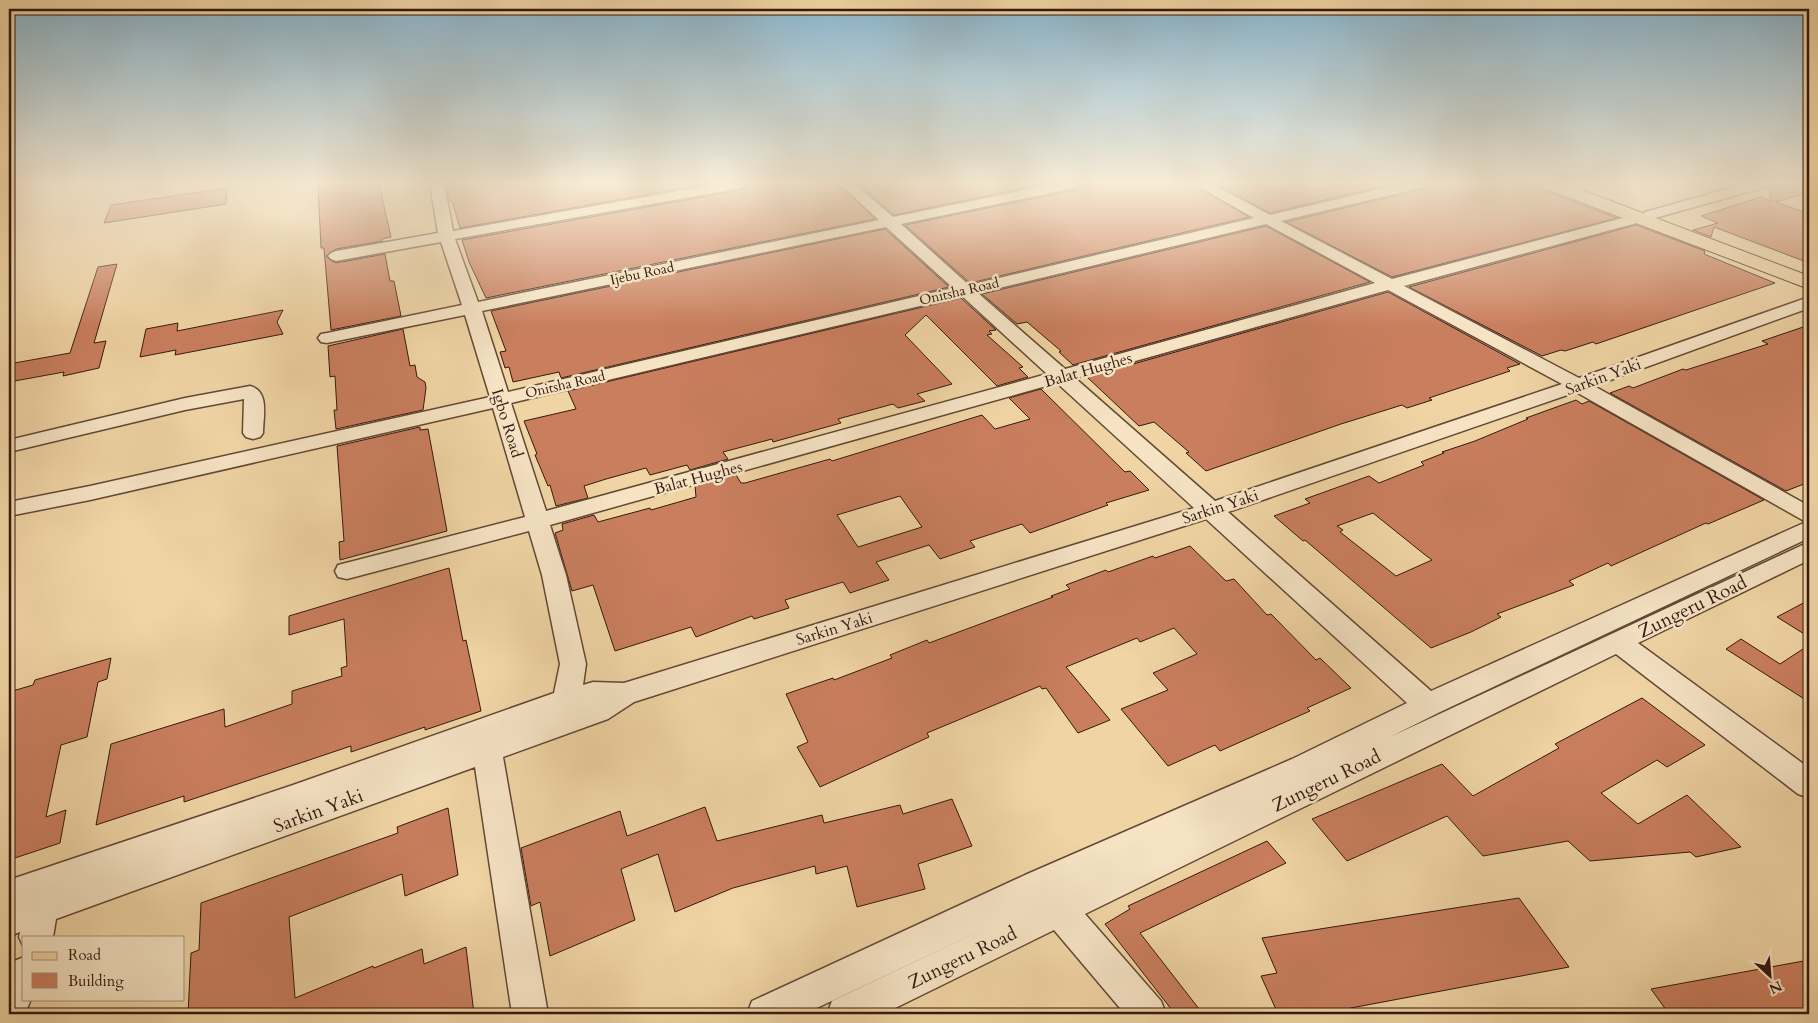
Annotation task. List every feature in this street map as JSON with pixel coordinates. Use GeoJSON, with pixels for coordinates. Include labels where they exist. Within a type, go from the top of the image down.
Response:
{"type":"FeatureCollection","features":[{"type":"Feature","properties":{"kind":"main road"},"geometry":{"type":"LineString","coordinates":[[1683,232],[1809,283]]}},
{"type":"Feature","properties":{"kind":"main road"},"geometry":{"type":"LineString","coordinates":[[1688,232],[1809,275]]}},
{"type":"Feature","properties":{"kind":"street","name":"Igbo Road"},"geometry":{"type":"LineString","coordinates":[[445,232],[472,308],[554,575],[583,706]]}},
{"type":"Feature","properties":{"kind":"street"},"geometry":{"type":"LineString","coordinates":[[336,256],[470,232]]}},
{"type":"Feature","properties":{"kind":"street","name":"Ijebu Road"},"geometry":{"type":"LineString","coordinates":[[327,338],[843,232]]}},
{"type":"Feature","properties":{"kind":"street"},"geometry":{"type":"LineString","coordinates":[[901,232],[1428,705]]}},
{"type":"Feature","properties":{"kind":"street","name":"Onitsha Road"},"geometry":{"type":"LineString","coordinates":[[9,509],[90,493],[500,400],[1214,232]]}},
{"type":"Feature","properties":{"kind":"street"},"geometry":{"type":"LineString","coordinates":[[1291,232],[1578,385],[1809,516]]}},
{"type":"Feature","properties":{"kind":"street","name":"Balat Hughes"},"geometry":{"type":"LineString","coordinates":[[347,571],[537,521],[1586,232]]}},
{"type":"Feature","properties":{"kind":"street","name":"Sarkin Yaki"},"geometry":{"type":"LineString","coordinates":[[9,920],[39,923],[487,750],[583,706],[1212,510],[1578,385],[1809,302]]}},
{"type":"Feature","properties":{"kind":"street"},"geometry":{"type":"LineString","coordinates":[[9,446],[184,404],[250,392],[254,397],[253,433]]}},
{"type":"Feature","properties":{"kind":"street"},"geometry":{"type":"LineString","coordinates":[[765,1014],[1037,886],[1302,768],[1428,705],[1809,529]]}},
{"type":"Feature","properties":{"kind":"street","name":"Zungeru Road"},"geometry":{"type":"LineString","coordinates":[[845,1014],[1258,813],[1809,550]]}},
{"type":"Feature","properties":{"kind":"street"},"geometry":{"type":"LineString","coordinates":[[1617,641],[1809,785]]}},
{"type":"Feature","properties":{"kind":"street"},"geometry":{"type":"LineString","coordinates":[[9,895],[293,798],[583,706]]}},
{"type":"Feature","properties":{"kind":"street"},"geometry":{"type":"LineString","coordinates":[[487,750],[530,1014]]}},
{"type":"Feature","properties":{"kind":"street"},"geometry":{"type":"LineString","coordinates":[[1059,910],[1148,1014]]}},
{"type":"Feature","properties":{"kind":"street"},"geometry":{"type":"LineString","coordinates":[[9,978],[22,975]]}},
{"type":"Feature","properties":{"kind":"street"},"geometry":{"type":"LineString","coordinates":[[9,1008],[22,979]]}},
{"type":"Feature","properties":{"kind":"building"},"geometry":{"type":"Polygon","coordinates":[[[320,232],[390,232],[391,237],[382,239],[382,241],[336,249],[326,256],[336,263],[385,254],[390,281],[394,281],[401,316],[331,330],[324,248],[321,248],[320,232]]]}},
{"type":"Feature","properties":{"kind":"building"},"geometry":{"type":"Polygon","coordinates":[[[508,232],[812,232],[486,298],[469,262],[462,240],[508,232]]]}},
{"type":"Feature","properties":{"kind":"building"},"geometry":{"type":"Polygon","coordinates":[[[872,232],[888,232],[949,287],[561,378],[559,372],[513,382],[509,367],[505,368],[500,352],[506,351],[491,311],[872,232]]]}},
{"type":"Feature","properties":{"kind":"building"},"geometry":{"type":"Polygon","coordinates":[[[913,232],[1187,232],[970,283],[913,232]]]}},
{"type":"Feature","properties":{"kind":"building"},"geometry":{"type":"Polygon","coordinates":[[[1242,232],[1277,232],[1370,282],[1073,365],[1059,352],[1061,351],[1027,322],[1017,324],[982,294],[1242,232]]]}},
{"type":"Feature","properties":{"kind":"building"},"geometry":{"type":"Polygon","coordinates":[[[1305,232],[1565,232],[1392,277],[1305,232]]]}},
{"type":"Feature","properties":{"kind":"building"},"geometry":{"type":"Polygon","coordinates":[[[1611,232],[1654,232],[1705,251],[1704,254],[1775,283],[1596,344],[1593,342],[1542,356],[1409,287],[1611,232]]]}},
{"type":"Feature","properties":{"kind":"building"},"geometry":{"type":"Polygon","coordinates":[[[1697,232],[1713,232],[1711,237],[1697,232]]]}},
{"type":"Feature","properties":{"kind":"building"},"geometry":{"type":"Polygon","coordinates":[[[1727,232],[1809,232],[1809,263],[1727,232]]]}},
{"type":"Feature","properties":{"kind":"building"},"geometry":{"type":"Polygon","coordinates":[[[117,264],[94,343],[106,341],[99,368],[63,376],[64,372],[9,382],[9,364],[70,353],[98,267],[117,264]]]}},
{"type":"Feature","properties":{"kind":"building"},"geometry":{"type":"Polygon","coordinates":[[[1388,292],[1520,364],[1507,368],[1510,371],[1429,398],[1432,400],[1407,408],[1402,405],[1341,424],[1206,471],[1186,453],[1189,452],[1154,422],[1139,426],[1087,377],[1388,292]]]}},
{"type":"Feature","properties":{"kind":"building"},"geometry":{"type":"Polygon","coordinates":[[[961,298],[996,330],[989,331],[992,334],[987,335],[1023,367],[1019,368],[1028,377],[997,386],[926,315],[905,335],[952,384],[917,394],[925,401],[898,408],[893,404],[838,419],[841,423],[773,442],[772,439],[723,452],[728,459],[690,470],[687,465],[650,475],[646,468],[606,479],[584,486],[588,498],[556,506],[550,485],[548,486],[535,455],[537,454],[524,421],[576,409],[568,391],[961,298]]]}},
{"type":"Feature","properties":{"kind":"building"},"geometry":{"type":"Polygon","coordinates":[[[283,310],[277,322],[283,334],[175,355],[176,350],[140,357],[146,329],[178,323],[177,331],[283,310]]]}},
{"type":"Feature","properties":{"kind":"building"},"geometry":{"type":"Polygon","coordinates":[[[1809,325],[1809,482],[1786,491],[1610,393],[1629,386],[1633,388],[1683,369],[1686,370],[1768,344],[1762,341],[1809,325]]]}},
{"type":"Feature","properties":{"kind":"building"},"geometry":{"type":"Polygon","coordinates":[[[403,329],[410,366],[415,365],[417,377],[425,382],[423,410],[336,429],[334,410],[337,410],[335,376],[330,377],[328,346],[403,329]]]}},
{"type":"Feature","properties":{"kind":"building"},"geometry":{"type":"Polygon","coordinates":[[[1041,389],[1125,472],[1130,471],[1149,490],[1106,503],[1108,505],[1030,533],[1022,524],[970,541],[975,547],[940,559],[929,545],[876,562],[889,580],[850,593],[843,582],[785,600],[789,608],[754,619],[752,616],[696,637],[691,627],[615,651],[593,585],[572,591],[555,533],[563,530],[562,524],[594,515],[598,522],[650,508],[651,510],[696,497],[695,486],[736,475],[741,483],[745,483],[830,459],[832,461],[982,415],[995,429],[1030,419],[1009,398],[1041,389]],[[900,496],[837,515],[858,547],[922,527],[900,496]]]}},
{"type":"Feature","properties":{"kind":"building"},"geometry":{"type":"Polygon","coordinates":[[[1576,400],[1582,404],[1589,401],[1764,500],[1708,524],[1706,523],[1611,566],[1608,563],[1569,581],[1574,585],[1497,614],[1501,617],[1471,632],[1431,648],[1305,540],[1303,541],[1274,516],[1310,503],[1305,499],[1369,476],[1379,483],[1424,465],[1421,462],[1444,453],[1442,452],[1475,441],[1528,419],[1526,418],[1576,400]],[[1373,513],[1337,526],[1343,530],[1340,532],[1396,576],[1432,560],[1373,513]]]}},
{"type":"Feature","properties":{"kind":"building"},"geometry":{"type":"Polygon","coordinates":[[[420,427],[420,430],[428,429],[447,531],[340,560],[339,542],[344,541],[337,446],[420,427]]]}},
{"type":"Feature","properties":{"kind":"building"},"geometry":{"type":"Polygon","coordinates":[[[1190,546],[1226,581],[1234,579],[1267,615],[1271,614],[1316,660],[1320,658],[1351,688],[1307,708],[1310,711],[1220,751],[1215,745],[1168,766],[1121,709],[1168,690],[1153,673],[1197,654],[1174,628],[1140,642],[1137,638],[1066,667],[1110,720],[1078,733],[1046,688],[1042,689],[1040,686],[927,733],[929,737],[820,787],[797,747],[808,742],[786,694],[833,678],[834,680],[892,658],[890,655],[927,640],[929,643],[1053,597],[1051,596],[1070,589],[1066,585],[1106,570],[1108,572],[1153,556],[1155,558],[1190,546]]]}},
{"type":"Feature","properties":{"kind":"building"},"geometry":{"type":"Polygon","coordinates":[[[449,568],[463,641],[466,640],[481,711],[425,730],[425,727],[351,752],[351,746],[184,802],[184,796],[96,825],[111,744],[224,709],[225,727],[292,704],[292,691],[342,676],[341,668],[347,666],[344,619],[289,635],[289,616],[449,568]]]}},
{"type":"Feature","properties":{"kind":"building"},"geometry":{"type":"Polygon","coordinates":[[[1809,600],[1809,637],[1777,617],[1809,600]]]}},
{"type":"Feature","properties":{"kind":"building"},"geometry":{"type":"Polygon","coordinates":[[[1741,639],[1780,664],[1809,645],[1809,702],[1726,649],[1741,639]]]}},
{"type":"Feature","properties":{"kind":"building"},"geometry":{"type":"Polygon","coordinates":[[[111,658],[107,679],[98,682],[87,737],[61,745],[46,817],[66,810],[60,843],[9,860],[9,692],[33,685],[35,680],[111,658]]]}},
{"type":"Feature","properties":{"kind":"building"},"geometry":{"type":"Polygon","coordinates":[[[1642,698],[1705,745],[1667,767],[1657,760],[1601,793],[1638,824],[1687,795],[1741,847],[1696,857],[1690,852],[1590,861],[1568,841],[1483,856],[1447,816],[1347,861],[1312,819],[1442,764],[1473,796],[1559,748],[1555,744],[1642,698]]]}},
{"type":"Feature","properties":{"kind":"building"},"geometry":{"type":"Polygon","coordinates":[[[952,799],[972,846],[918,864],[925,889],[857,907],[847,866],[816,874],[815,866],[733,888],[675,912],[658,854],[621,869],[635,920],[550,956],[540,902],[531,906],[521,848],[620,811],[627,836],[705,807],[717,841],[822,815],[824,823],[900,805],[903,814],[952,799]]]}},
{"type":"Feature","properties":{"kind":"building"},"geometry":{"type":"Polygon","coordinates":[[[448,808],[458,875],[405,896],[402,874],[289,917],[295,998],[373,966],[374,968],[422,949],[424,964],[466,947],[474,1014],[188,1014],[191,953],[199,950],[201,903],[398,833],[397,827],[448,808]]]}},
{"type":"Feature","properties":{"kind":"building"},"geometry":{"type":"Polygon","coordinates":[[[1267,841],[1286,863],[1140,933],[1203,1014],[1175,1014],[1105,924],[1130,909],[1128,906],[1267,841]]]}},
{"type":"Feature","properties":{"kind":"building"},"geometry":{"type":"Polygon","coordinates":[[[1519,898],[1569,967],[1319,1014],[1278,1014],[1261,976],[1277,973],[1262,938],[1519,898]]]}},
{"type":"Feature","properties":{"kind":"building"},"geometry":{"type":"Polygon","coordinates":[[[1809,960],[1809,1014],[1742,1014],[1742,1010],[1718,1014],[1669,1014],[1651,989],[1809,960]]]}}]}
